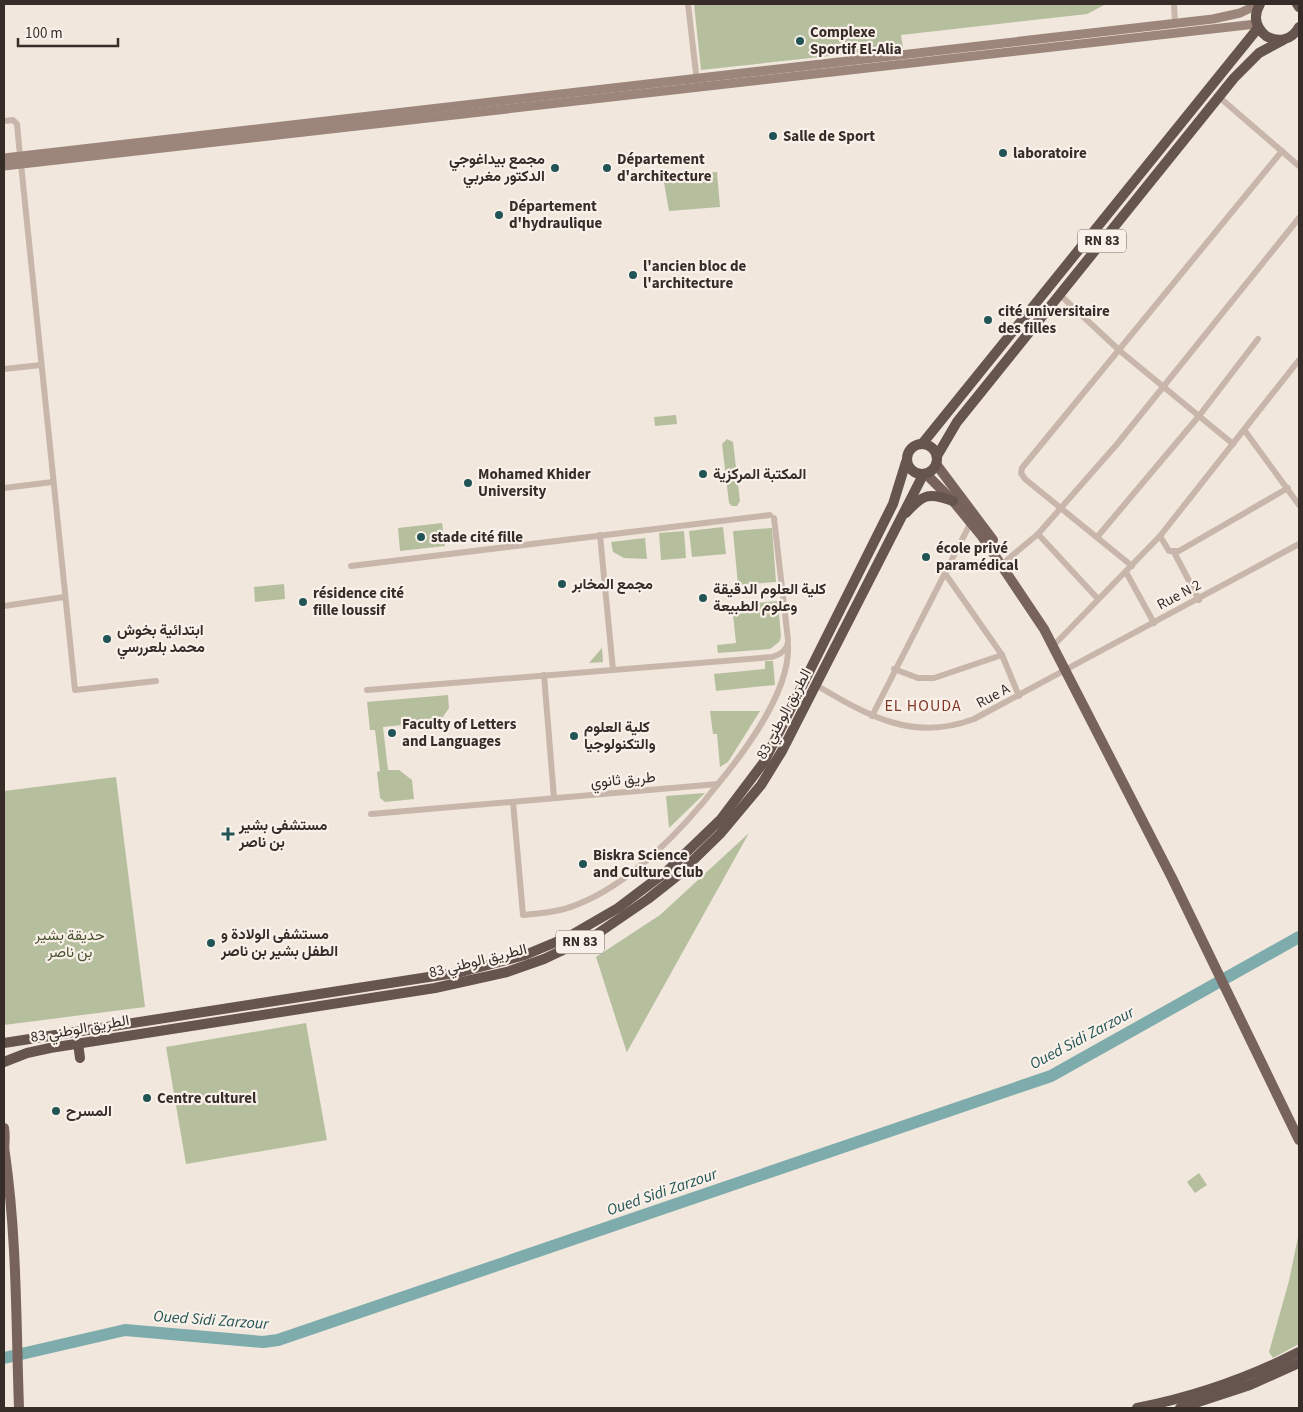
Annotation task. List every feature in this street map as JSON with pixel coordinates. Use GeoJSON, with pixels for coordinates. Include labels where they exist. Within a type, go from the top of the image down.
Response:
{"type":"FeatureCollection","features":[{"type":"Feature","properties":{"kind":"highway"},"geometry":{"type":"LineString","coordinates":[[1259,4],[1256,10],[1257,26],[1271,39],[1283,40],[1293,35],[1299,27]]}},
{"type":"Feature","properties":{"kind":"highway","name":"RN 83"},"geometry":{"type":"LineString","coordinates":[[922,444],[1257,26]]}},
{"type":"Feature","properties":{"kind":"highway","name":"RN 83"},"geometry":{"type":"LineString","coordinates":[[936,460],[952,428],[1219,97],[1259,53],[1283,40]]}},
{"type":"Feature","properties":{"kind":"highway"},"geometry":{"type":"LineString","coordinates":[[922,444],[932,448],[936,460],[932,471],[924,474],[910,470],[906,462],[907,454],[911,448],[922,444]]}},
{"type":"Feature","properties":{"kind":"highway","name":"الطريق الوطني 83"},"geometry":{"type":"LineString","coordinates":[[4,1043],[461,972],[525,954],[568,937],[618,908],[667,870],[721,818],[764,762],[893,504],[906,462]]}},
{"type":"Feature","properties":{"kind":"highway","name":"الطريق الوطني 83"},"geometry":{"type":"LineString","coordinates":[[4,1062],[27,1052],[460,983],[507,972],[544,959],[597,934],[648,899],[683,871],[720,834],[761,785],[782,751],[924,474]]}},
{"type":"Feature","properties":{"kind":"highway"},"geometry":{"type":"LineString","coordinates":[[902,517],[919,499],[926,496],[937,495],[953,501]]}},
{"type":"Feature","properties":{"kind":"highway"},"geometry":{"type":"LineString","coordinates":[[78,1044],[80,1058]]}},
{"type":"Feature","properties":{"kind":"highway"},"geometry":{"type":"LineString","coordinates":[[1137,1408],[1174,1401],[1218,1387],[1299,1352]]}},
{"type":"Feature","properties":{"kind":"highway"},"geometry":{"type":"LineString","coordinates":[[1180,1408],[1250,1385],[1299,1363]]}},
{"type":"Feature","properties":{"kind":"main road"},"geometry":{"type":"LineString","coordinates":[[4,166],[21,160],[696,78],[1226,17],[1259,4]]}},
{"type":"Feature","properties":{"kind":"main road"},"geometry":{"type":"LineString","coordinates":[[4,158],[21,160],[1257,26]]}},
{"type":"Feature","properties":{"kind":"main road"},"geometry":{"type":"LineString","coordinates":[[936,460],[1037,605],[1057,642],[1068,669]]}},
{"type":"Feature","properties":{"kind":"main road"},"geometry":{"type":"LineString","coordinates":[[924,474],[953,501],[970,522],[1025,598],[1068,669],[1172,874],[1172,878],[1299,1140]]}},
{"type":"Feature","properties":{"kind":"main road"},"geometry":{"type":"LineString","coordinates":[[4,1128],[19,1408]]}},
{"type":"Feature","properties":{"kind":"street"},"geometry":{"type":"LineString","coordinates":[[688,4],[698,88]]}},
{"type":"Feature","properties":{"kind":"street"},"geometry":{"type":"LineString","coordinates":[[1174,4],[1175,23]]}},
{"type":"Feature","properties":{"kind":"street"},"geometry":{"type":"LineString","coordinates":[[1219,97],[1299,166]]}},
{"type":"Feature","properties":{"kind":"street"},"geometry":{"type":"LineString","coordinates":[[4,121],[14,120],[17,124],[75,690],[156,681]]}},
{"type":"Feature","properties":{"kind":"street"},"geometry":{"type":"LineString","coordinates":[[1132,566],[1098,536],[1023,477],[1022,468],[1120,351],[1282,150]]}},
{"type":"Feature","properties":{"kind":"street"},"geometry":{"type":"LineString","coordinates":[[1007,560],[1038,534],[1164,388],[1299,218]]}},
{"type":"Feature","properties":{"kind":"street"},"geometry":{"type":"LineString","coordinates":[[1059,294],[1120,351],[1233,444]]}},
{"type":"Feature","properties":{"kind":"street"},"geometry":{"type":"LineString","coordinates":[[1098,536],[1199,416],[1258,339]]}},
{"type":"Feature","properties":{"kind":"street"},"geometry":{"type":"LineString","coordinates":[[1057,642],[1160,536],[1245,431],[1299,360]]}},
{"type":"Feature","properties":{"kind":"street"},"geometry":{"type":"LineString","coordinates":[[4,369],[41,365]]}},
{"type":"Feature","properties":{"kind":"street"},"geometry":{"type":"LineString","coordinates":[[1245,431],[1299,504]]}},
{"type":"Feature","properties":{"kind":"street"},"geometry":{"type":"LineString","coordinates":[[4,488],[53,482]]}},
{"type":"Feature","properties":{"kind":"street"},"geometry":{"type":"LineString","coordinates":[[1174,552],[1288,488]]}},
{"type":"Feature","properties":{"kind":"street"},"geometry":{"type":"LineString","coordinates":[[351,566],[772,516],[789,661],[782,682],[743,753],[683,824],[648,858],[607,890],[576,905],[556,911],[523,915],[514,802]]}},
{"type":"Feature","properties":{"kind":"street"},"geometry":{"type":"LineString","coordinates":[[872,716],[894,669],[970,522]]}},
{"type":"Feature","properties":{"kind":"street"},"geometry":{"type":"LineString","coordinates":[[1038,534],[1098,599]]}},
{"type":"Feature","properties":{"kind":"street"},"geometry":{"type":"LineString","coordinates":[[600,535],[613,670]]}},
{"type":"Feature","properties":{"kind":"street"},"geometry":{"type":"LineString","coordinates":[[1160,536],[1167,549],[1174,552],[1199,600]]}},
{"type":"Feature","properties":{"kind":"street","name":"Rue N 2"},"geometry":{"type":"LineString","coordinates":[[1068,669],[1199,600],[1299,544]]}},
{"type":"Feature","properties":{"kind":"street"},"geometry":{"type":"LineString","coordinates":[[944,572],[1002,655],[1019,696]]}},
{"type":"Feature","properties":{"kind":"street"},"geometry":{"type":"LineString","coordinates":[[1126,572],[1154,623]]}},
{"type":"Feature","properties":{"kind":"street"},"geometry":{"type":"LineString","coordinates":[[4,606],[64,597]]}},
{"type":"Feature","properties":{"kind":"street"},"geometry":{"type":"LineString","coordinates":[[367,690],[772,657],[782,653],[788,646]]}},
{"type":"Feature","properties":{"kind":"street"},"geometry":{"type":"LineString","coordinates":[[894,669],[918,678],[934,678],[1002,655]]}},
{"type":"Feature","properties":{"kind":"street","name":"Rue A"},"geometry":{"type":"LineString","coordinates":[[816,685],[872,716],[912,726],[939,728],[974,719],[1068,669]]}},
{"type":"Feature","properties":{"kind":"street"},"geometry":{"type":"LineString","coordinates":[[544,675],[554,798]]}},
{"type":"Feature","properties":{"kind":"street","name":"طريق ثانوي"},"geometry":{"type":"LineString","coordinates":[[371,814],[718,784]]}},
{"type":"Feature","properties":{"kind":"green space","name":"Complexe Sportif El-Alia"},"geometry":{"type":"Polygon","coordinates":[[[694,4],[1106,4],[1087,14],[901,35],[903,48],[892,50],[883,51],[868,48],[862,49],[857,53],[701,70],[694,4]]]}},
{"type":"Feature","properties":{"kind":"green space"},"geometry":{"type":"Polygon","coordinates":[[[717,172],[720,207],[669,211],[663,177],[717,172]]]}},
{"type":"Feature","properties":{"kind":"green space"},"geometry":{"type":"Polygon","coordinates":[[[676,415],[677,424],[655,426],[654,417],[676,415]]]}},
{"type":"Feature","properties":{"kind":"green space"},"geometry":{"type":"Polygon","coordinates":[[[727,439],[733,442],[740,501],[737,506],[732,506],[729,503],[722,444],[727,439]]]}},
{"type":"Feature","properties":{"kind":"green space","name":"stade cité fille"},"geometry":{"type":"Polygon","coordinates":[[[442,523],[445,546],[400,551],[398,528],[442,523]]]}},
{"type":"Feature","properties":{"kind":"green space"},"geometry":{"type":"Polygon","coordinates":[[[723,527],[726,554],[692,557],[689,531],[723,527]]]}},
{"type":"Feature","properties":{"kind":"green space"},"geometry":{"type":"Polygon","coordinates":[[[772,528],[776,582],[738,585],[733,531],[772,528]]]}},
{"type":"Feature","properties":{"kind":"green space"},"geometry":{"type":"Polygon","coordinates":[[[684,531],[686,558],[661,560],[659,533],[684,531]]]}},
{"type":"Feature","properties":{"kind":"green space"},"geometry":{"type":"Polygon","coordinates":[[[645,538],[647,559],[624,558],[613,552],[611,542],[645,538]]]}},
{"type":"Feature","properties":{"kind":"green space"},"geometry":{"type":"Polygon","coordinates":[[[284,584],[285,599],[255,602],[254,587],[284,584]]]}},
{"type":"Feature","properties":{"kind":"green space"},"geometry":{"type":"Polygon","coordinates":[[[778,601],[781,637],[779,642],[770,649],[718,653],[717,645],[736,643],[732,605],[778,601]]]}},
{"type":"Feature","properties":{"kind":"green space"},"geometry":{"type":"Polygon","coordinates":[[[602,648],[603,662],[589,663],[602,648]]]}},
{"type":"Feature","properties":{"kind":"green space"},"geometry":{"type":"Polygon","coordinates":[[[765,661],[773,661],[775,685],[716,691],[714,674],[765,669],[765,661]]]}},
{"type":"Feature","properties":{"kind":"green space"},"geometry":{"type":"Polygon","coordinates":[[[448,695],[449,708],[440,721],[383,727],[388,770],[399,770],[412,780],[414,799],[385,802],[380,798],[377,772],[380,771],[375,730],[370,730],[367,702],[448,695]]]}},
{"type":"Feature","properties":{"kind":"green space"},"geometry":{"type":"Polygon","coordinates":[[[710,711],[760,711],[728,762],[720,767],[717,734],[713,734],[710,711]]]}},
{"type":"Feature","properties":{"kind":"green space","name":"حديقة بشير بن ناصر"},"geometry":{"type":"Polygon","coordinates":[[[116,777],[145,1007],[4,1025],[4,791],[116,777]]]}},
{"type":"Feature","properties":{"kind":"green space"},"geometry":{"type":"Polygon","coordinates":[[[705,793],[669,828],[666,796],[705,793]]]}},
{"type":"Feature","properties":{"kind":"green space"},"geometry":{"type":"Polygon","coordinates":[[[749,833],[627,1053],[596,957],[660,915],[749,833]]]}},
{"type":"Feature","properties":{"kind":"green space"},"geometry":{"type":"Polygon","coordinates":[[[306,1023],[327,1140],[186,1164],[166,1047],[306,1023]]]}},
{"type":"Feature","properties":{"kind":"green space"},"geometry":{"type":"Polygon","coordinates":[[[1199,1173],[1207,1185],[1195,1193],[1187,1182],[1199,1173]]]}},
{"type":"Feature","properties":{"kind":"green space"},"geometry":{"type":"Polygon","coordinates":[[[1299,1232],[1299,1344],[1273,1358],[1269,1352],[1289,1281],[1299,1232]]]}},
{"type":"Feature","properties":{"kind":"waterway","name":"Oued Sidi Zarzour"},"geometry":{"type":"LineString","coordinates":[[4,1358],[125,1330],[263,1342],[278,1340],[1051,1076],[1299,937]]}},
{"type":"Feature","properties":{"kind":"place","name":"Complexe Sportif El-Alia"},"geometry":{"type":"Point","coordinates":[800,41]}},
{"type":"Feature","properties":{"kind":"place","name":"Salle de Sport"},"geometry":{"type":"Point","coordinates":[773,136]}},
{"type":"Feature","properties":{"kind":"place","name":"laboratoire"},"geometry":{"type":"Point","coordinates":[1003,153]}},
{"type":"Feature","properties":{"kind":"place","name":"مجمع بيداغوجي الدكتور مغربي"},"geometry":{"type":"Point","coordinates":[555,168]}},
{"type":"Feature","properties":{"kind":"place","name":"Département d'architecture"},"geometry":{"type":"Point","coordinates":[607,168]}},
{"type":"Feature","properties":{"kind":"place","name":"Département d'hydraulique"},"geometry":{"type":"Point","coordinates":[499,215]}},
{"type":"Feature","properties":{"kind":"place","name":"l'ancien bloc de l'architecture"},"geometry":{"type":"Point","coordinates":[633,275]}},
{"type":"Feature","properties":{"kind":"place","name":"cité universitaire des filles"},"geometry":{"type":"Point","coordinates":[988,320]}},
{"type":"Feature","properties":{"kind":"place","name":"المكتبة المركزية"},"geometry":{"type":"Point","coordinates":[703,474]}},
{"type":"Feature","properties":{"kind":"place","name":"Mohamed Khider University"},"geometry":{"type":"Point","coordinates":[468,483]}},
{"type":"Feature","properties":{"kind":"place","name":"stade cité fille"},"geometry":{"type":"Point","coordinates":[421,537]}},
{"type":"Feature","properties":{"kind":"place","name":"école privé paramédical"},"geometry":{"type":"Point","coordinates":[926,557]}},
{"type":"Feature","properties":{"kind":"place","name":"مجمع المخابر"},"geometry":{"type":"Point","coordinates":[562,584]}},
{"type":"Feature","properties":{"kind":"place","name":"كلية العلوم الدقيقة وعلوم الطبيعة"},"geometry":{"type":"Point","coordinates":[703,598]}},
{"type":"Feature","properties":{"kind":"place","name":"résidence cité fille loussif"},"geometry":{"type":"Point","coordinates":[303,602]}},
{"type":"Feature","properties":{"kind":"place","name":"ابتدائية بخوش محمد بلعررسي"},"geometry":{"type":"Point","coordinates":[107,639]}},
{"type":"Feature","properties":{"kind":"place","name":"Faculty of Letters and Languages"},"geometry":{"type":"Point","coordinates":[392,733]}},
{"type":"Feature","properties":{"kind":"place","name":"كلية العلوم والتكنولوجيا"},"geometry":{"type":"Point","coordinates":[574,736]}},
{"type":"Feature","properties":{"kind":"place","name":"مستشفى بشير بن ناصر"},"geometry":{"type":"Point","coordinates":[228,834]}},
{"type":"Feature","properties":{"kind":"place","name":"Biskra Science and Culture Club"},"geometry":{"type":"Point","coordinates":[583,864]}},
{"type":"Feature","properties":{"kind":"place","name":"مستشفى الولادة و الطفل بشير بن ناصر"},"geometry":{"type":"Point","coordinates":[211,943]}},
{"type":"Feature","properties":{"kind":"place","name":"Centre culturel"},"geometry":{"type":"Point","coordinates":[147,1098]}},
{"type":"Feature","properties":{"kind":"place","name":"المسرح"},"geometry":{"type":"Point","coordinates":[56,1111]}},
{"type":"Feature","properties":{"kind":"district","name":"EL HOUDA"},"geometry":{"type":"Point","coordinates":[923,706]}}]}
